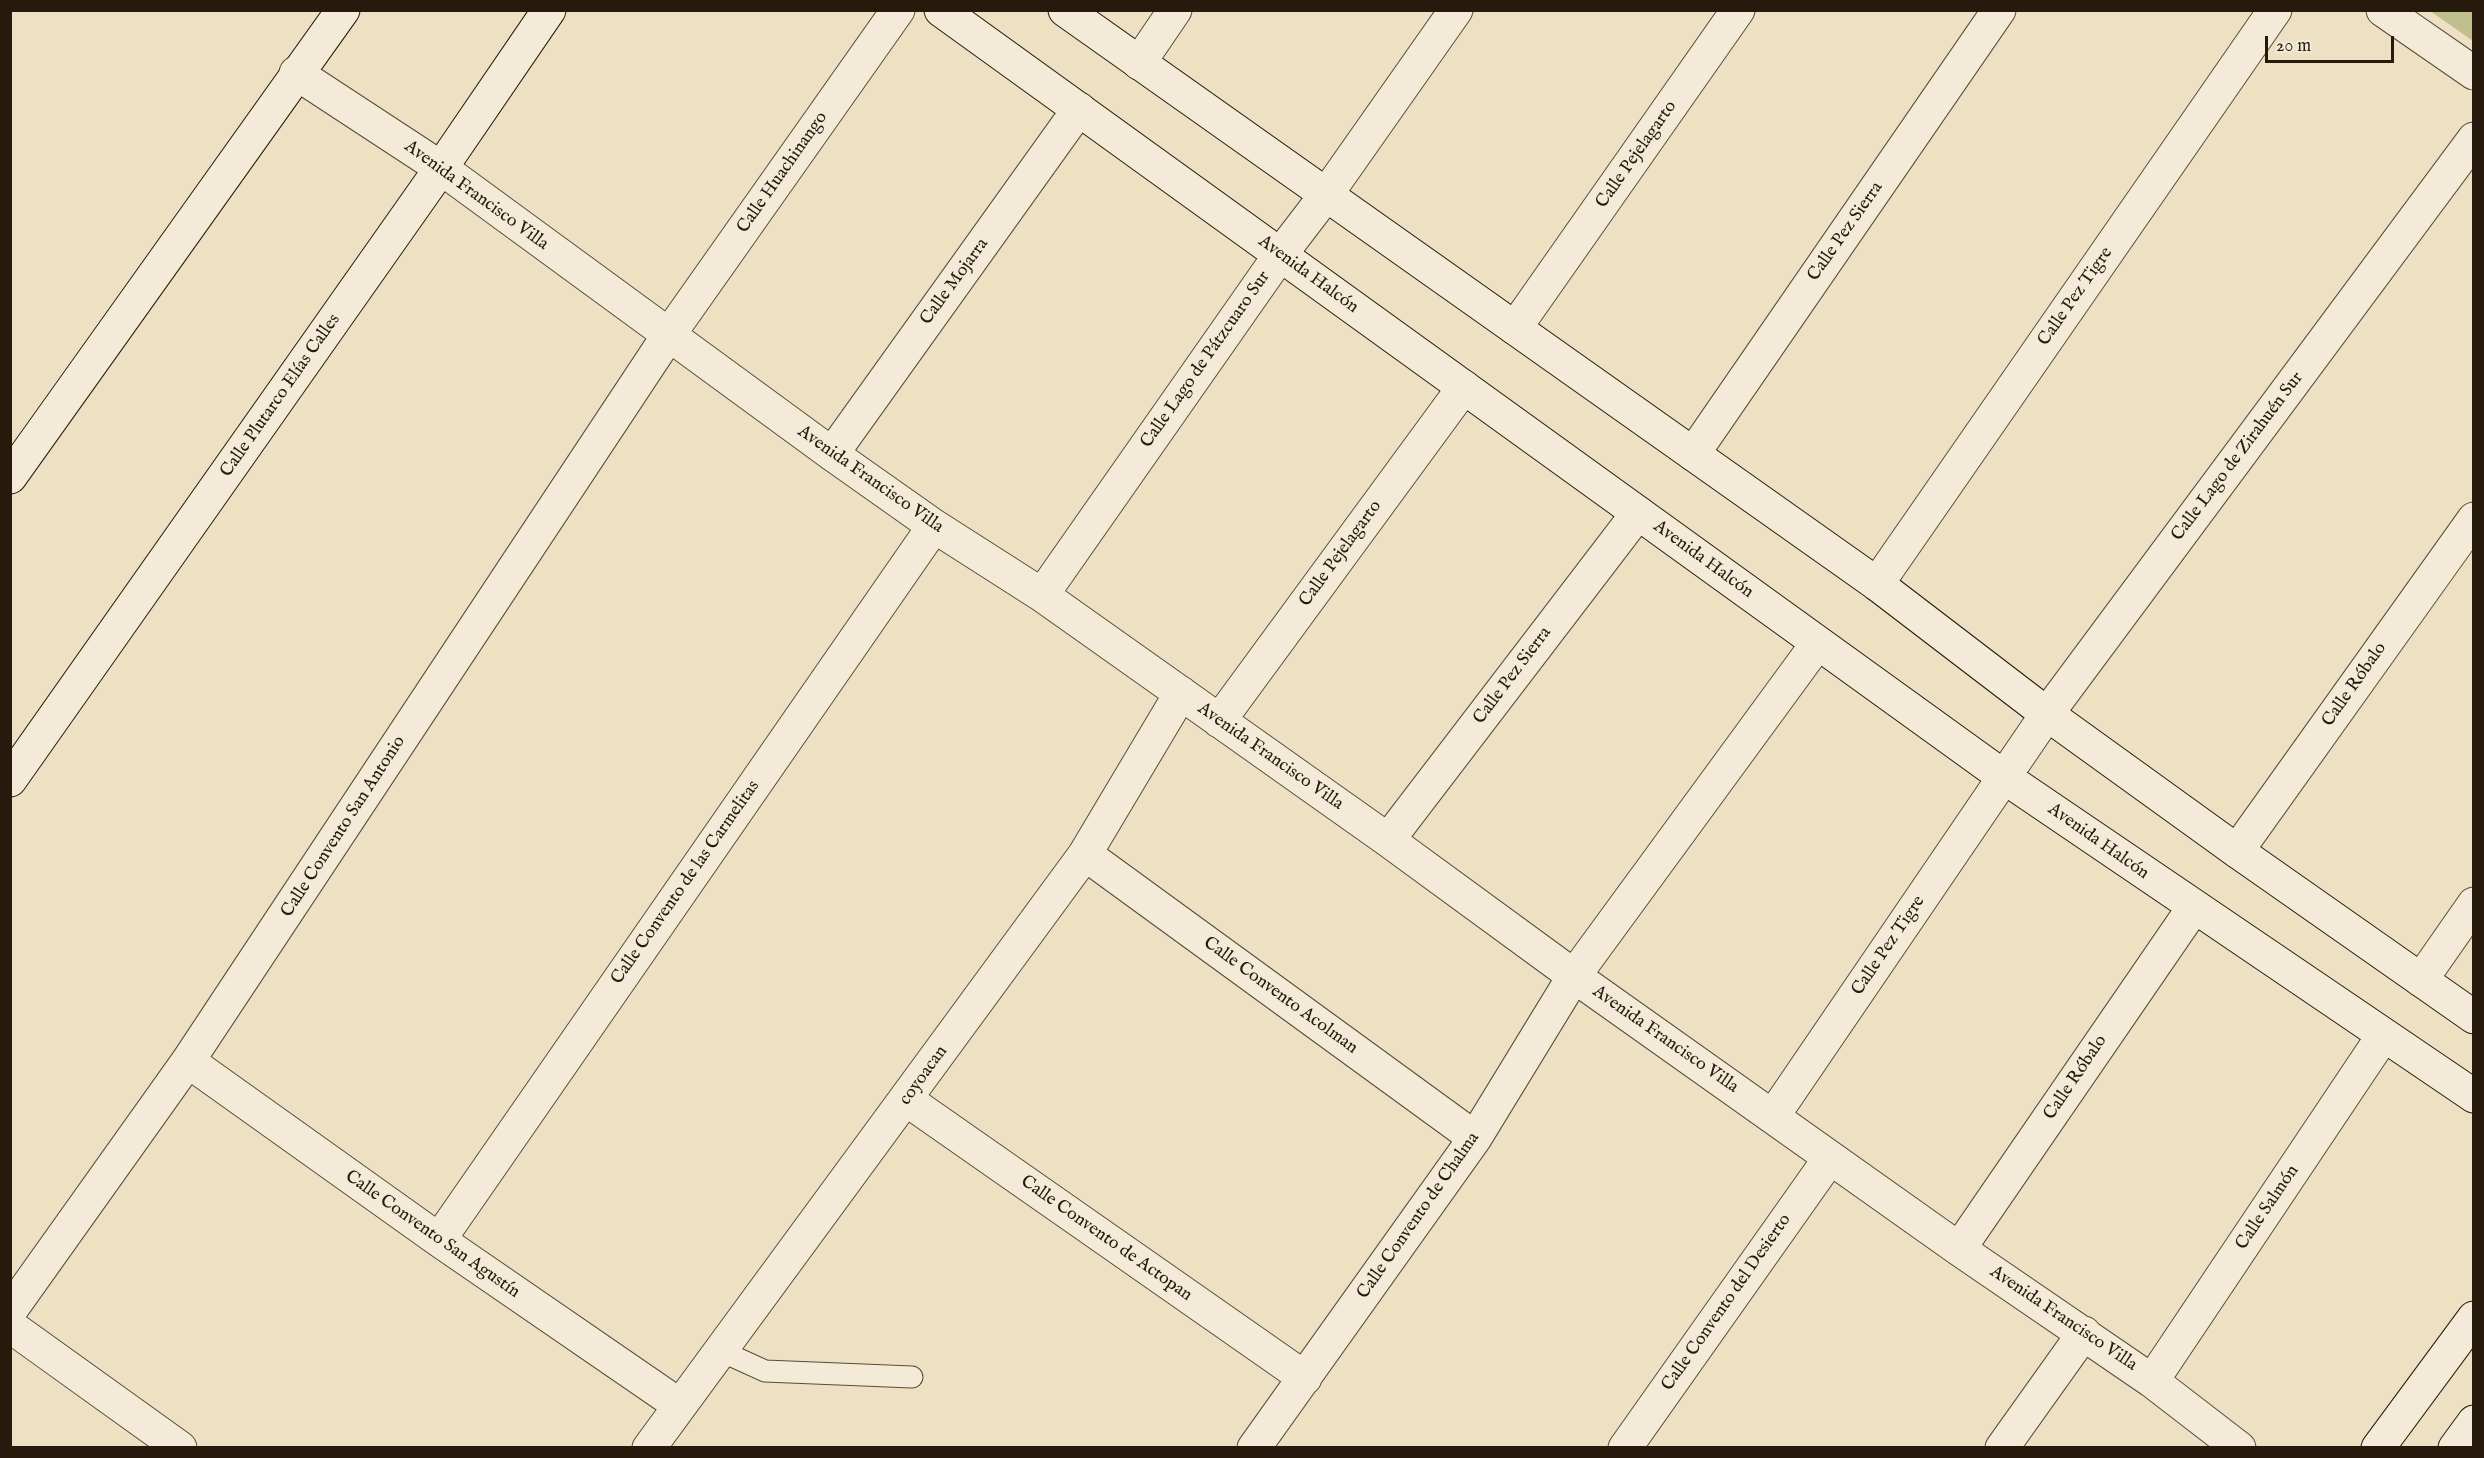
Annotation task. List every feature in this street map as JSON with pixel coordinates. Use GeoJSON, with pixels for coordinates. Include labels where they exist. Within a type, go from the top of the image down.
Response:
{"type":"FeatureCollection","features":[{"type":"Feature","properties":{"kind":"street"},"geometry":{"type":"LineString","coordinates":[[10,477],[343,10]]}},
{"type":"Feature","properties":{"kind":"street","name":"Calle Plutarco Elías Calles"},"geometry":{"type":"LineString","coordinates":[[10,780],[441,168],[549,10]]}},
{"type":"Feature","properties":{"kind":"street","name":"Calle Huachinango"},"geometry":{"type":"LineString","coordinates":[[668,336],[898,10]]}},
{"type":"Feature","properties":{"kind":"street","name":"Avenida Halcón"},"geometry":{"type":"LineString","coordinates":[[941,10],[2004,777],[2474,1096]]}},
{"type":"Feature","properties":{"kind":"street"},"geometry":{"type":"LineString","coordinates":[[1065,10],[1877,584],[2047,714],[2474,1017]]}},
{"type":"Feature","properties":{"kind":"street"},"geometry":{"type":"LineString","coordinates":[[1139,63],[1175,10]]}},
{"type":"Feature","properties":{"kind":"street","name":"Calle Lago de Pátzcuaro Sur"},"geometry":{"type":"LineString","coordinates":[[1042,595],[1280,255],[1326,195],[1456,10]]}},
{"type":"Feature","properties":{"kind":"street","name":"Calle Pejelagarto"},"geometry":{"type":"LineString","coordinates":[[1515,328],[1738,10]]}},
{"type":"Feature","properties":{"kind":"street","name":"Calle Pez Sierra"},"geometry":{"type":"LineString","coordinates":[[1693,454],[2000,10]]}},
{"type":"Feature","properties":{"kind":"street","name":"Calle Pez Tigre"},"geometry":{"type":"LineString","coordinates":[[1877,584],[2275,10]]}},
{"type":"Feature","properties":{"kind":"street"},"geometry":{"type":"LineString","coordinates":[[2383,10],[2474,74]]}},
{"type":"Feature","properties":{"kind":"street","name":"Avenida Francisco Villa"},"geometry":{"type":"LineString","coordinates":[[296,73],[441,168],[832,454],[934,526],[1042,595],[1181,693],[1830,1158],[2152,1381],[2239,1448]]}},
{"type":"Feature","properties":{"kind":"street","name":"Calle Mojarra"},"geometry":{"type":"LineString","coordinates":[[832,454],[1079,109]]}},
{"type":"Feature","properties":{"kind":"street","name":"Calle Lago de Zirahuén Sur"},"geometry":{"type":"LineString","coordinates":[[2004,777],[2047,714],[2474,138]]}},
{"type":"Feature","properties":{"kind":"street","name":"Calle Convento San Antonio"},"geometry":{"type":"LineString","coordinates":[[10,1311],[188,1062],[668,336]]}},
{"type":"Feature","properties":{"kind":"street","name":"Calle Pejelagarto"},"geometry":{"type":"LineString","coordinates":[[1219,722],[1464,387]]}},
{"type":"Feature","properties":{"kind":"street","name":"Calle Pez Sierra"},"geometry":{"type":"LineString","coordinates":[[1388,840],[1638,513]]}},
{"type":"Feature","properties":{"kind":"street","name":"Calle Róbalo"},"geometry":{"type":"LineString","coordinates":[[2237,851],[2474,519]]}},
{"type":"Feature","properties":{"kind":"street","name":"Calle Convento de las Carmelitas"},"geometry":{"type":"LineString","coordinates":[[439,1240],[934,526]]}},
{"type":"Feature","properties":{"kind":"street"},"geometry":{"type":"LineString","coordinates":[[1574,976],[1817,644]]}},
{"type":"Feature","properties":{"kind":"street","name":"coyoacan"},"geometry":{"type":"LineString","coordinates":[[649,1448],[678,1405],[722,1351],[907,1100],[1085,854],[1181,693]]}},
{"type":"Feature","properties":{"kind":"street","name":"Calle Pez Tigre"},"geometry":{"type":"LineString","coordinates":[[1773,1116],[2004,777]]}},
{"type":"Feature","properties":{"kind":"street","name":"Calle Convento Acolman"},"geometry":{"type":"LineString","coordinates":[[1085,854],[1476,1138]]}},
{"type":"Feature","properties":{"kind":"street"},"geometry":{"type":"LineString","coordinates":[[2421,980],[2474,904]]}},
{"type":"Feature","properties":{"kind":"street","name":"Calle Róbalo"},"geometry":{"type":"LineString","coordinates":[[1959,1249],[2194,907]]}},
{"type":"Feature","properties":{"kind":"street","name":"Calle Convento de Chalma"},"geometry":{"type":"LineString","coordinates":[[1254,1448],[1476,1138],[1574,976]]}},
{"type":"Feature","properties":{"kind":"street","name":"Calle Salmón"},"geometry":{"type":"LineString","coordinates":[[2152,1381],[2384,1036]]}},
{"type":"Feature","properties":{"kind":"street","name":"Calle Convento San Agustín"},"geometry":{"type":"LineString","coordinates":[[188,1062],[439,1240],[678,1405]]}},
{"type":"Feature","properties":{"kind":"street","name":"Calle Convento de Actopan"},"geometry":{"type":"LineString","coordinates":[[907,1100],[1305,1377]]}},
{"type":"Feature","properties":{"kind":"street","name":"Calle Convento del Desierto"},"geometry":{"type":"LineString","coordinates":[[1625,1448],[1830,1158]]}},
{"type":"Feature","properties":{"kind":"street"},"geometry":{"type":"LineString","coordinates":[[2378,1448],[2474,1317]]}},
{"type":"Feature","properties":{"kind":"street"},"geometry":{"type":"LineString","coordinates":[[10,1326],[180,1448]]}},
{"type":"Feature","properties":{"kind":"street"},"geometry":{"type":"LineString","coordinates":[[2002,1448],[2084,1333]]}},
{"type":"Feature","properties":{"kind":"street"},"geometry":{"type":"LineString","coordinates":[[2455,1448],[2474,1422]]}},
{"type":"Feature","properties":{"kind":"lane"},"geometry":{"type":"LineString","coordinates":[[722,1351],[765,1371],[912,1377]]}},
{"type":"Feature","properties":{"kind":"green space"},"geometry":{"type":"Polygon","coordinates":[[[2430,11],[2473,11],[2473,41],[2430,11]]]}}]}
